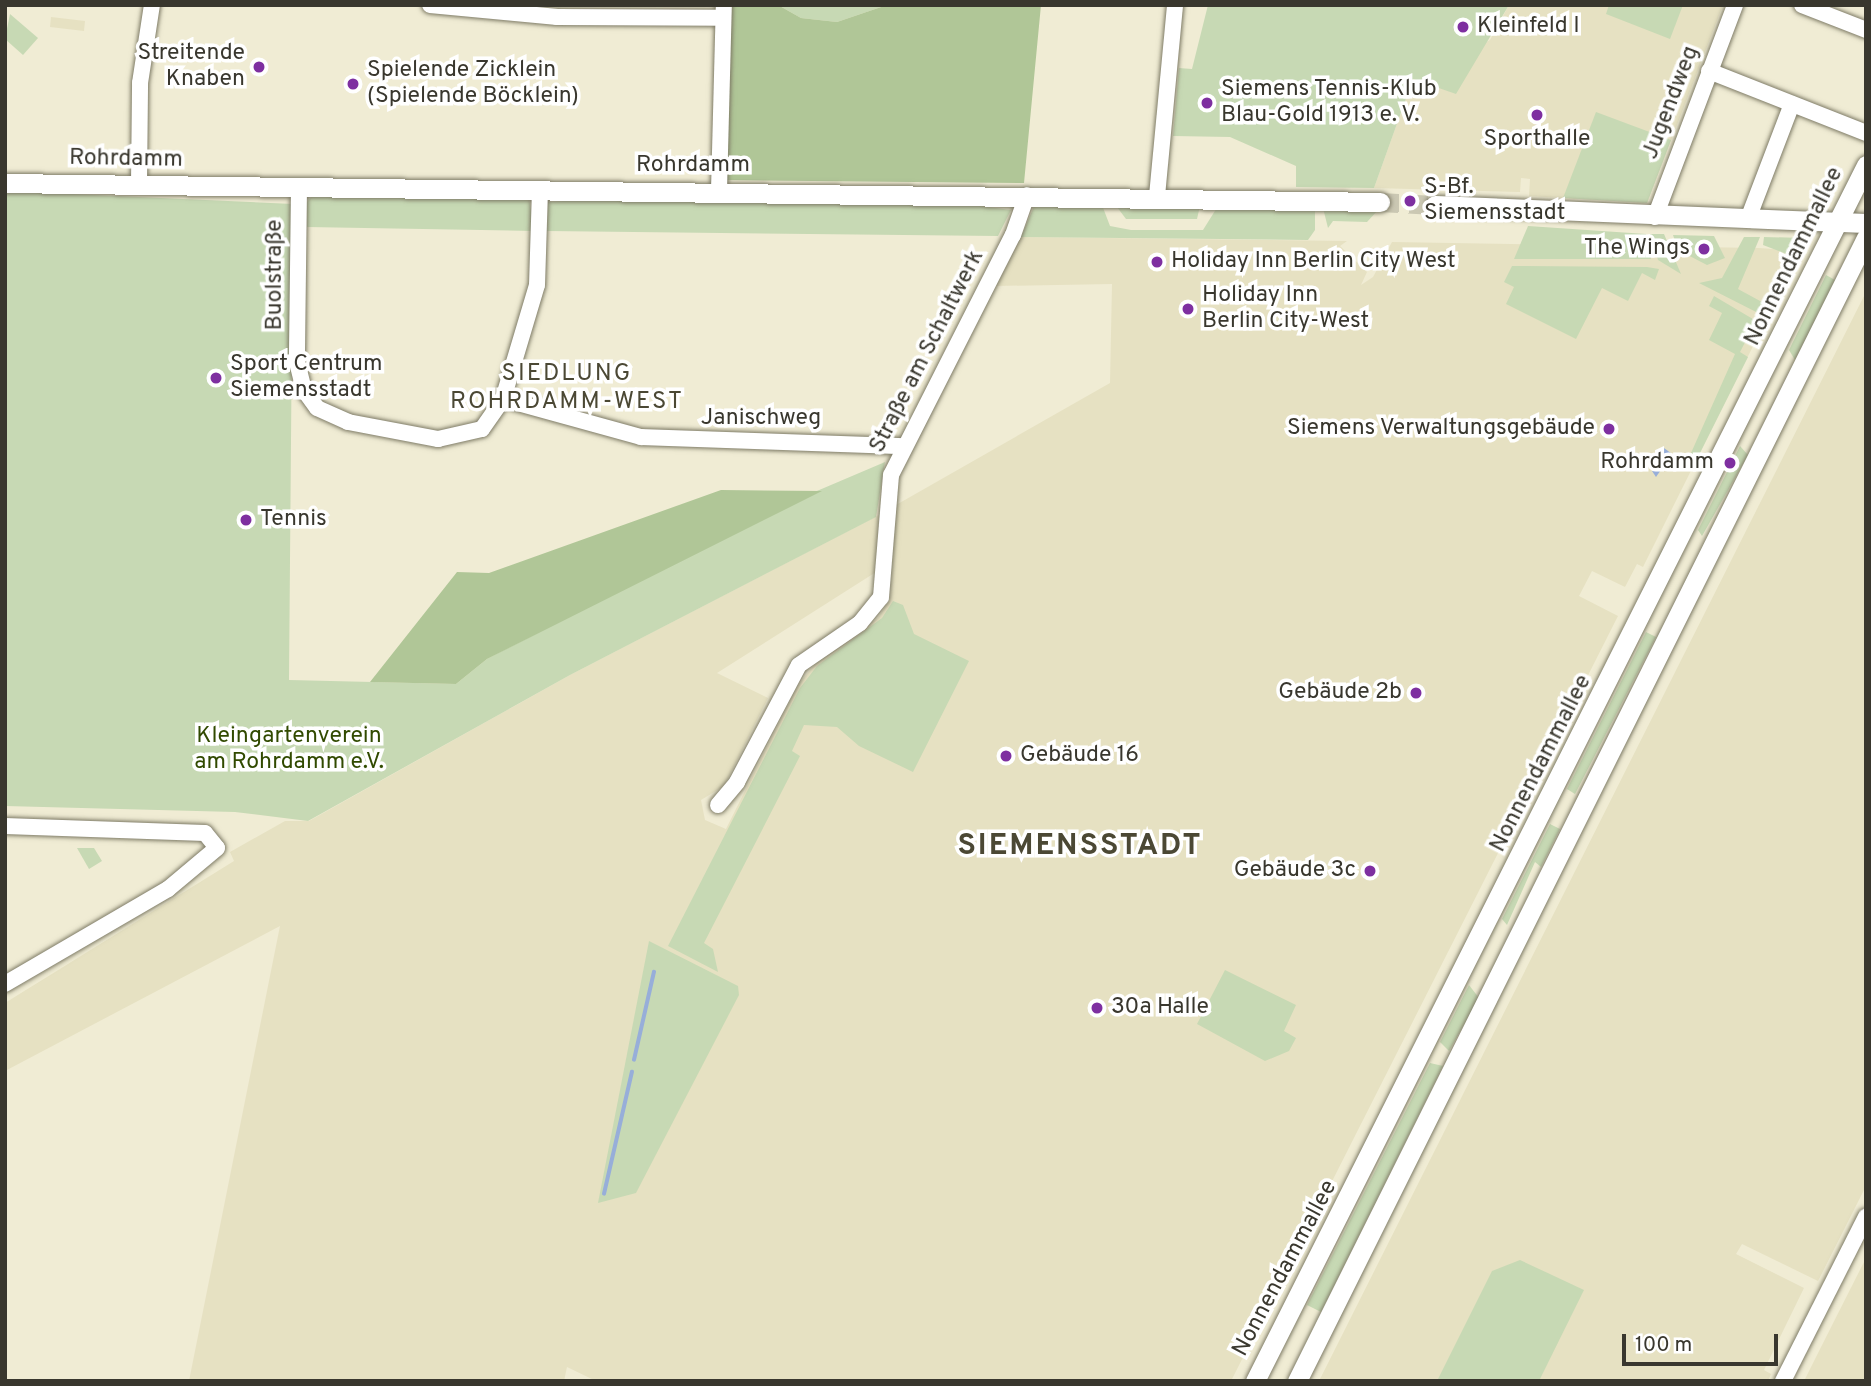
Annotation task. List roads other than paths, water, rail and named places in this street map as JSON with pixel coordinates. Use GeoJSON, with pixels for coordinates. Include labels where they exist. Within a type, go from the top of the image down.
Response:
{"type":"FeatureCollection","features":[{"type":"Feature","properties":{"kind":"main road","name":"Nonnendammallee"},"geometry":{"type":"LineString","coordinates":[[1255,1381],[1840,224],[1866,165]]}},
{"type":"Feature","properties":{"kind":"main road","name":"Rohrdamm"},"geometry":{"type":"LineString","coordinates":[[5,183],[1157,196],[1380,202]]}},
{"type":"Feature","properties":{"kind":"main road"},"geometry":{"type":"LineString","coordinates":[[1435,205],[1655,217],[1866,223]]}},
{"type":"Feature","properties":{"kind":"main road"},"geometry":{"type":"LineString","coordinates":[[1297,1381],[1866,238]]}},
{"type":"Feature","properties":{"kind":"street"},"geometry":{"type":"LineString","coordinates":[[139,184],[140,83],[152,5]]}},
{"type":"Feature","properties":{"kind":"street"},"geometry":{"type":"LineString","coordinates":[[430,5],[556,17],[724,12],[719,190]]}},
{"type":"Feature","properties":{"kind":"street"},"geometry":{"type":"LineString","coordinates":[[1157,196],[1175,5]]}},
{"type":"Feature","properties":{"kind":"street","name":"Jugendweg"},"geometry":{"type":"LineString","coordinates":[[1655,217],[1735,5]]}},
{"type":"Feature","properties":{"kind":"street"},"geometry":{"type":"LineString","coordinates":[[1802,5],[1866,30]]}},
{"type":"Feature","properties":{"kind":"street"},"geometry":{"type":"LineString","coordinates":[[1709,71],[1866,133]]}},
{"type":"Feature","properties":{"kind":"street"},"geometry":{"type":"LineString","coordinates":[[1748,219],[1792,104]]}},
{"type":"Feature","properties":{"kind":"street","name":"Buolstraße"},"geometry":{"type":"LineString","coordinates":[[299,187],[298,362],[311,402],[348,422],[438,439],[482,429],[503,399]]}},
{"type":"Feature","properties":{"kind":"street"},"geometry":{"type":"LineString","coordinates":[[503,399],[537,285],[540,190]]}},
{"type":"Feature","properties":{"kind":"street","name":"Straße am Schaltwerk"},"geometry":{"type":"LineString","coordinates":[[718,805],[737,782],[799,665],[876,606],[886,577],[889,486],[904,446],[1013,235],[1027,195]]}},
{"type":"Feature","properties":{"kind":"street","name":"Janischweg"},"geometry":{"type":"LineString","coordinates":[[503,399],[650,438],[904,446]]}},
{"type":"Feature","properties":{"kind":"street"},"geometry":{"type":"LineString","coordinates":[[5,826],[205,833],[216,840],[213,858],[168,889],[5,984]]}},
{"type":"Feature","properties":{"kind":"street"},"geometry":{"type":"LineString","coordinates":[[1783,1381],[1866,1217]]}},
{"type":"Feature","properties":{"kind":"water"},"geometry":{"type":"Polygon","coordinates":[[[1664,448],[1672,454],[1656,477],[1652,471],[1664,448]]]}},
{"type":"Feature","properties":{"kind":"waterway"},"geometry":{"type":"LineString","coordinates":[[634,1060],[654,972]]}},
{"type":"Feature","properties":{"kind":"waterway"},"geometry":{"type":"LineString","coordinates":[[604,1194],[632,1072]]}},
{"type":"Feature","properties":{"kind":"tunnel"},"geometry":{"type":"LineString","coordinates":[[1380,202],[1435,205]]}},
{"type":"Feature","properties":{"kind":"place","name":"Kleinfeld I"},"geometry":{"type":"Point","coordinates":[1463,27]}},
{"type":"Feature","properties":{"kind":"place","name":"Streitende Knaben"},"geometry":{"type":"Point","coordinates":[259,67]}},
{"type":"Feature","properties":{"kind":"place","name":"Spielende Zicklein (Spielende Böcklein)"},"geometry":{"type":"Point","coordinates":[353,84]}},
{"type":"Feature","properties":{"kind":"place","name":"Siemens Tennis-Klub Blau-Gold 1913 e. V."},"geometry":{"type":"Point","coordinates":[1207,103]}},
{"type":"Feature","properties":{"kind":"place","name":"Sporthalle"},"geometry":{"type":"Point","coordinates":[1537,115]}},
{"type":"Feature","properties":{"kind":"place","name":"S-Bf. Siemensstadt"},"geometry":{"type":"Point","coordinates":[1410,201]}},
{"type":"Feature","properties":{"kind":"place","name":"The Wings"},"geometry":{"type":"Point","coordinates":[1704,249]}},
{"type":"Feature","properties":{"kind":"place","name":"Holiday Inn Berlin City West"},"geometry":{"type":"Point","coordinates":[1157,262]}},
{"type":"Feature","properties":{"kind":"place","name":"Holiday Inn Berlin City-West"},"geometry":{"type":"Point","coordinates":[1188,309]}},
{"type":"Feature","properties":{"kind":"place","name":"Sport Centrum Siemensstadt"},"geometry":{"type":"Point","coordinates":[216,378]}},
{"type":"Feature","properties":{"kind":"place","name":"Siemens Verwaltungsgebäude"},"geometry":{"type":"Point","coordinates":[1609,429]}},
{"type":"Feature","properties":{"kind":"place","name":"Rohrdamm"},"geometry":{"type":"Point","coordinates":[1730,463]}},
{"type":"Feature","properties":{"kind":"place","name":"Tennis"},"geometry":{"type":"Point","coordinates":[246,520]}},
{"type":"Feature","properties":{"kind":"place","name":"Gebäude 2b"},"geometry":{"type":"Point","coordinates":[1416,693]}},
{"type":"Feature","properties":{"kind":"place","name":"Gebäude 16"},"geometry":{"type":"Point","coordinates":[1006,756]}},
{"type":"Feature","properties":{"kind":"place","name":"Gebäude 3c"},"geometry":{"type":"Point","coordinates":[1370,871]}},
{"type":"Feature","properties":{"kind":"place","name":"30a Halle"},"geometry":{"type":"Point","coordinates":[1097,1008]}},
{"type":"Feature","properties":{"kind":"district","name":"SIEDLUNG ROHRDAMM-WEST"},"geometry":{"type":"Point","coordinates":[567,389]}},
{"type":"Feature","properties":{"kind":"district","name":"SIEMENSSTADT"},"geometry":{"type":"Point","coordinates":[1080,847]}},
{"type":"Feature","properties":{"kind":"park label","name":"Kleingartenverein am Rohrdamm e.V."},"geometry":{"type":"Point","coordinates":[289,750]}}]}
